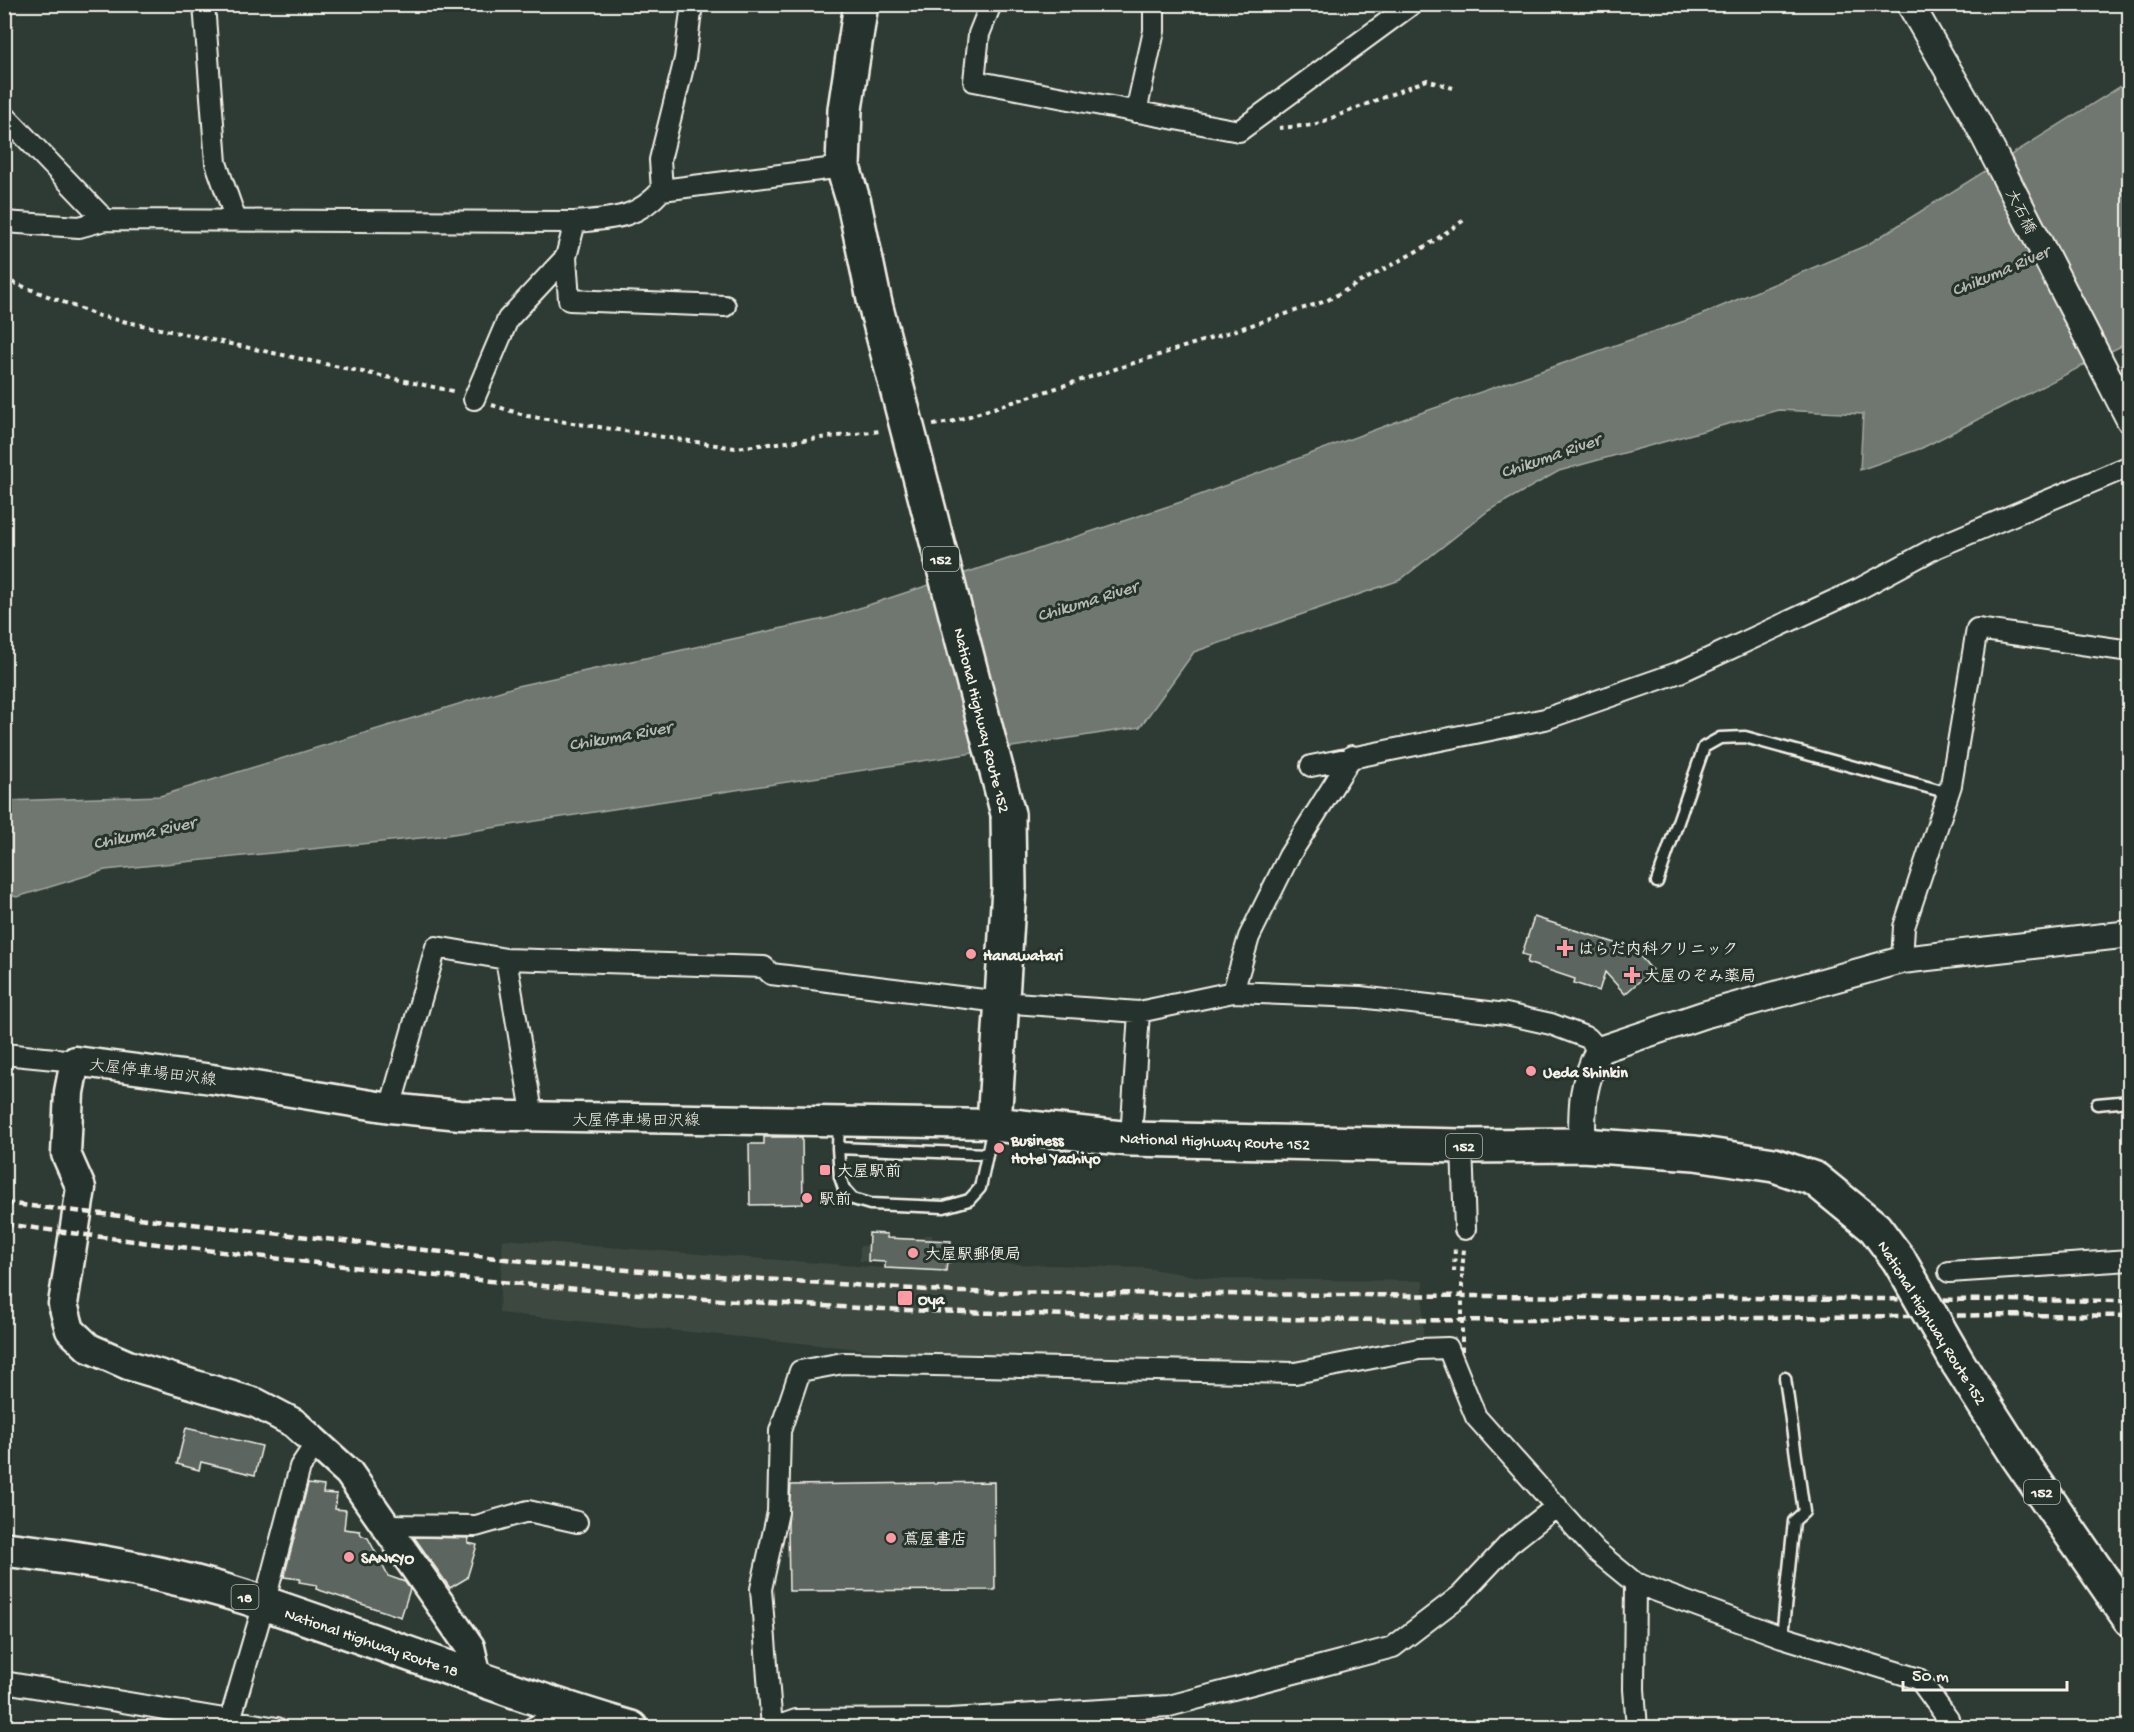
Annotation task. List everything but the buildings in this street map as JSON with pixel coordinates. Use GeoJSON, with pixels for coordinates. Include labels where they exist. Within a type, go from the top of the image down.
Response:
{"type":"FeatureCollection","features":[{"type":"Feature","properties":{"kind":"highway","name":"National Highway Route 152"},"geometry":{"type":"LineString","coordinates":[[861,4],[845,109],[843,167],[854,204],[875,304],[1008,814],[1009,888],[990,1139],[1131,1139],[1462,1146],[1582,1145],[1695,1153],[1774,1165],[1815,1179],[1875,1228],[1899,1260],[1958,1363],[2018,1457],[2130,1619]]}},
{"type":"Feature","properties":{"kind":"highway","name":"National Highway Route 18"},"geometry":{"type":"LineString","coordinates":[[4,1549],[57,1555],[146,1572],[264,1604],[569,1710],[630,1728]]}},
{"type":"Feature","properties":{"kind":"main road","name":"大屋停車場田沢線"},"geometry":{"type":"LineString","coordinates":[[477,1677],[470,1647],[349,1473],[294,1423],[256,1403],[128,1365],[89,1348],[70,1330],[63,1304],[81,1188],[66,1154],[69,1092],[75,1061],[212,1079],[390,1108],[838,1134],[990,1139]]}},
{"type":"Feature","properties":{"kind":"street"},"geometry":{"type":"LineString","coordinates":[[204,4],[216,163],[236,220]]}},
{"type":"Feature","properties":{"kind":"street"},"geometry":{"type":"LineString","coordinates":[[662,190],[660,160],[685,59],[692,4]]}},
{"type":"Feature","properties":{"kind":"street"},"geometry":{"type":"LineString","coordinates":[[991,4],[980,34],[974,81],[1239,131],[1412,4]]}},
{"type":"Feature","properties":{"kind":"street"},"geometry":{"type":"LineString","coordinates":[[1136,112],[1154,31],[1154,4]]}},
{"type":"Feature","properties":{"kind":"street","name":"大石橋"},"geometry":{"type":"LineString","coordinates":[[1910,4],[1972,112],[2130,420]]}},
{"type":"Feature","properties":{"kind":"street"},"geometry":{"type":"LineString","coordinates":[[4,115],[105,220]]}},
{"type":"Feature","properties":{"kind":"street"},"geometry":{"type":"LineString","coordinates":[[4,222],[79,227],[105,220],[575,222],[626,217],[649,204],[662,190],[843,167]]}},
{"type":"Feature","properties":{"kind":"street"},"geometry":{"type":"LineString","coordinates":[[575,222],[566,257],[569,300],[724,306]]}},
{"type":"Feature","properties":{"kind":"street"},"geometry":{"type":"LineString","coordinates":[[474,399],[508,319],[566,257]]}},
{"type":"Feature","properties":{"kind":"street"},"geometry":{"type":"LineString","coordinates":[[1311,766],[1545,719],[1680,672],[1859,589],[1937,547],[2130,466]]}},
{"type":"Feature","properties":{"kind":"street"},"geometry":{"type":"LineString","coordinates":[[1902,960],[1904,927],[1949,793],[1977,629],[2130,651]]}},
{"type":"Feature","properties":{"kind":"street"},"geometry":{"type":"LineString","coordinates":[[1233,992],[1249,937],[1289,856],[1352,756]]}},
{"type":"Feature","properties":{"kind":"street"},"geometry":{"type":"LineString","coordinates":[[1582,1145],[1582,1103],[1586,1077],[1599,1050],[1703,1015],[1902,960],[2130,934]]}},
{"type":"Feature","properties":{"kind":"street"},"geometry":{"type":"LineString","coordinates":[[390,1108],[436,947],[506,959],[764,967],[771,974],[1000,1002],[1139,1012],[1233,992],[1360,997],[1506,1014],[1551,1024],[1588,1038],[1599,1050]]}},
{"type":"Feature","properties":{"kind":"street"},"geometry":{"type":"LineString","coordinates":[[506,959],[533,1118]]}},
{"type":"Feature","properties":{"kind":"street"},"geometry":{"type":"LineString","coordinates":[[1131,1139],[1139,1012]]}},
{"type":"Feature","properties":{"kind":"street"},"geometry":{"type":"LineString","coordinates":[[4,1054],[75,1061]]}},
{"type":"Feature","properties":{"kind":"street"},"geometry":{"type":"LineString","coordinates":[[1462,1146],[1465,1229]]}},
{"type":"Feature","properties":{"kind":"street"},"geometry":{"type":"LineString","coordinates":[[1949,1272],[2130,1260]]}},
{"type":"Feature","properties":{"kind":"street"},"geometry":{"type":"LineString","coordinates":[[1557,1506],[1509,1544],[1461,1595],[1393,1647],[1169,1706],[950,1719],[796,1720],[773,1728],[761,1590],[778,1512],[780,1431],[800,1371],[843,1363],[1295,1373],[1419,1349],[1448,1348],[1476,1417],[1557,1506],[1596,1551],[1635,1583],[1782,1637],[1919,1679],[1948,1719],[1951,1728]]}},
{"type":"Feature","properties":{"kind":"street"},"geometry":{"type":"LineString","coordinates":[[230,1720],[264,1604],[300,1467],[316,1443]]}},
{"type":"Feature","properties":{"kind":"street"},"geometry":{"type":"LineString","coordinates":[[383,1525],[476,1526],[528,1511],[577,1522]]}},
{"type":"Feature","properties":{"kind":"street"},"geometry":{"type":"LineString","coordinates":[[1635,1583],[1634,1689],[1637,1728]]}},
{"type":"Feature","properties":{"kind":"street"},"geometry":{"type":"LineString","coordinates":[[4,1682],[277,1728]]}},
{"type":"Feature","properties":{"kind":"street"},"geometry":{"type":"LineString","coordinates":[[532,1728],[569,1710]]}},
{"type":"Feature","properties":{"kind":"lane"},"geometry":{"type":"LineString","coordinates":[[1657,882],[1704,747],[1720,738],[1745,737],[1949,793]]}},
{"type":"Feature","properties":{"kind":"lane"},"geometry":{"type":"LineString","coordinates":[[2097,1104],[2130,1101]]}},
{"type":"Feature","properties":{"kind":"lane"},"geometry":{"type":"LineString","coordinates":[[838,1134],[840,1177],[844,1189],[853,1199],[870,1204],[944,1207],[969,1200],[980,1188],[990,1139]]}},
{"type":"Feature","properties":{"kind":"lane"},"geometry":{"type":"LineString","coordinates":[[1782,1637],[1794,1521],[1804,1512],[1785,1378]]}},
{"type":"Feature","properties":{"kind":"path"},"geometry":{"type":"LineString","coordinates":[[1239,131],[1314,125],[1427,80],[1453,88]]}},
{"type":"Feature","properties":{"kind":"path"},"geometry":{"type":"LineString","coordinates":[[928,425],[951,422],[1326,301],[1428,245],[1464,220]]}},
{"type":"Feature","properties":{"kind":"path"},"geometry":{"type":"LineString","coordinates":[[4,279],[99,316],[458,392],[527,416],[735,448],[883,431]]}},
{"type":"Feature","properties":{"kind":"path"},"geometry":{"type":"LineString","coordinates":[[1462,1272],[1462,1352]]}},
{"type":"Feature","properties":{"kind":"shaded area"},"geometry":{"type":"Polygon","coordinates":[[[869,1233],[887,1234],[887,1241],[915,1242],[915,1239],[923,1239],[924,1235],[932,1235],[932,1240],[951,1241],[951,1262],[1145,1268],[1213,1279],[1423,1281],[1423,1346],[1298,1369],[921,1355],[499,1313],[503,1239],[884,1268],[885,1262],[860,1261],[860,1246],[868,1246],[869,1233]]]}},
{"type":"Feature","properties":{"kind":"water","name":"Chikuma River"},"geometry":{"type":"Polygon","coordinates":[[[2129,81],[2129,342],[1922,448],[1860,470],[1863,414],[1778,410],[1559,471],[1488,511],[1400,580],[1194,652],[1140,727],[440,836],[105,870],[17,897],[5,894],[4,801],[160,796],[517,686],[829,618],[1181,502],[1409,417],[1696,317],[1867,245],[2129,81]]]}},
{"type":"Feature","properties":{"kind":"railway"},"geometry":{"type":"LineString","coordinates":[[4,1203],[568,1266],[958,1292],[2130,1301]]}},
{"type":"Feature","properties":{"kind":"railway"},"geometry":{"type":"LineString","coordinates":[[4,1224],[123,1240],[483,1280],[603,1291],[843,1307],[1252,1319],[1615,1320],[1982,1315],[2130,1316]]}},
{"type":"Feature","properties":{"kind":"place","name":"はらだ内科クリニック"},"geometry":{"type":"Point","coordinates":[1565,948]}},
{"type":"Feature","properties":{"kind":"place","name":"Hanawatari"},"geometry":{"type":"Point","coordinates":[971,954]}},
{"type":"Feature","properties":{"kind":"place","name":"大屋のぞみ薬局"},"geometry":{"type":"Point","coordinates":[1632,975]}},
{"type":"Feature","properties":{"kind":"place","name":"Ueda Shinkin"},"geometry":{"type":"Point","coordinates":[1531,1071]}},
{"type":"Feature","properties":{"kind":"place","name":"Business Hotel Yachiyo"},"geometry":{"type":"Point","coordinates":[999,1148]}},
{"type":"Feature","properties":{"kind":"place","name":"大屋駅前"},"geometry":{"type":"Point","coordinates":[825,1170]}},
{"type":"Feature","properties":{"kind":"place","name":"駅前"},"geometry":{"type":"Point","coordinates":[807,1198]}},
{"type":"Feature","properties":{"kind":"place","name":"大屋駅郵便局"},"geometry":{"type":"Point","coordinates":[913,1253]}},
{"type":"Feature","properties":{"kind":"place","name":"Oya"},"geometry":{"type":"Point","coordinates":[905,1298]}},
{"type":"Feature","properties":{"kind":"place","name":"蔦屋書店"},"geometry":{"type":"Point","coordinates":[891,1538]}},
{"type":"Feature","properties":{"kind":"place","name":"SANKYO"},"geometry":{"type":"Point","coordinates":[349,1557]}}]}
